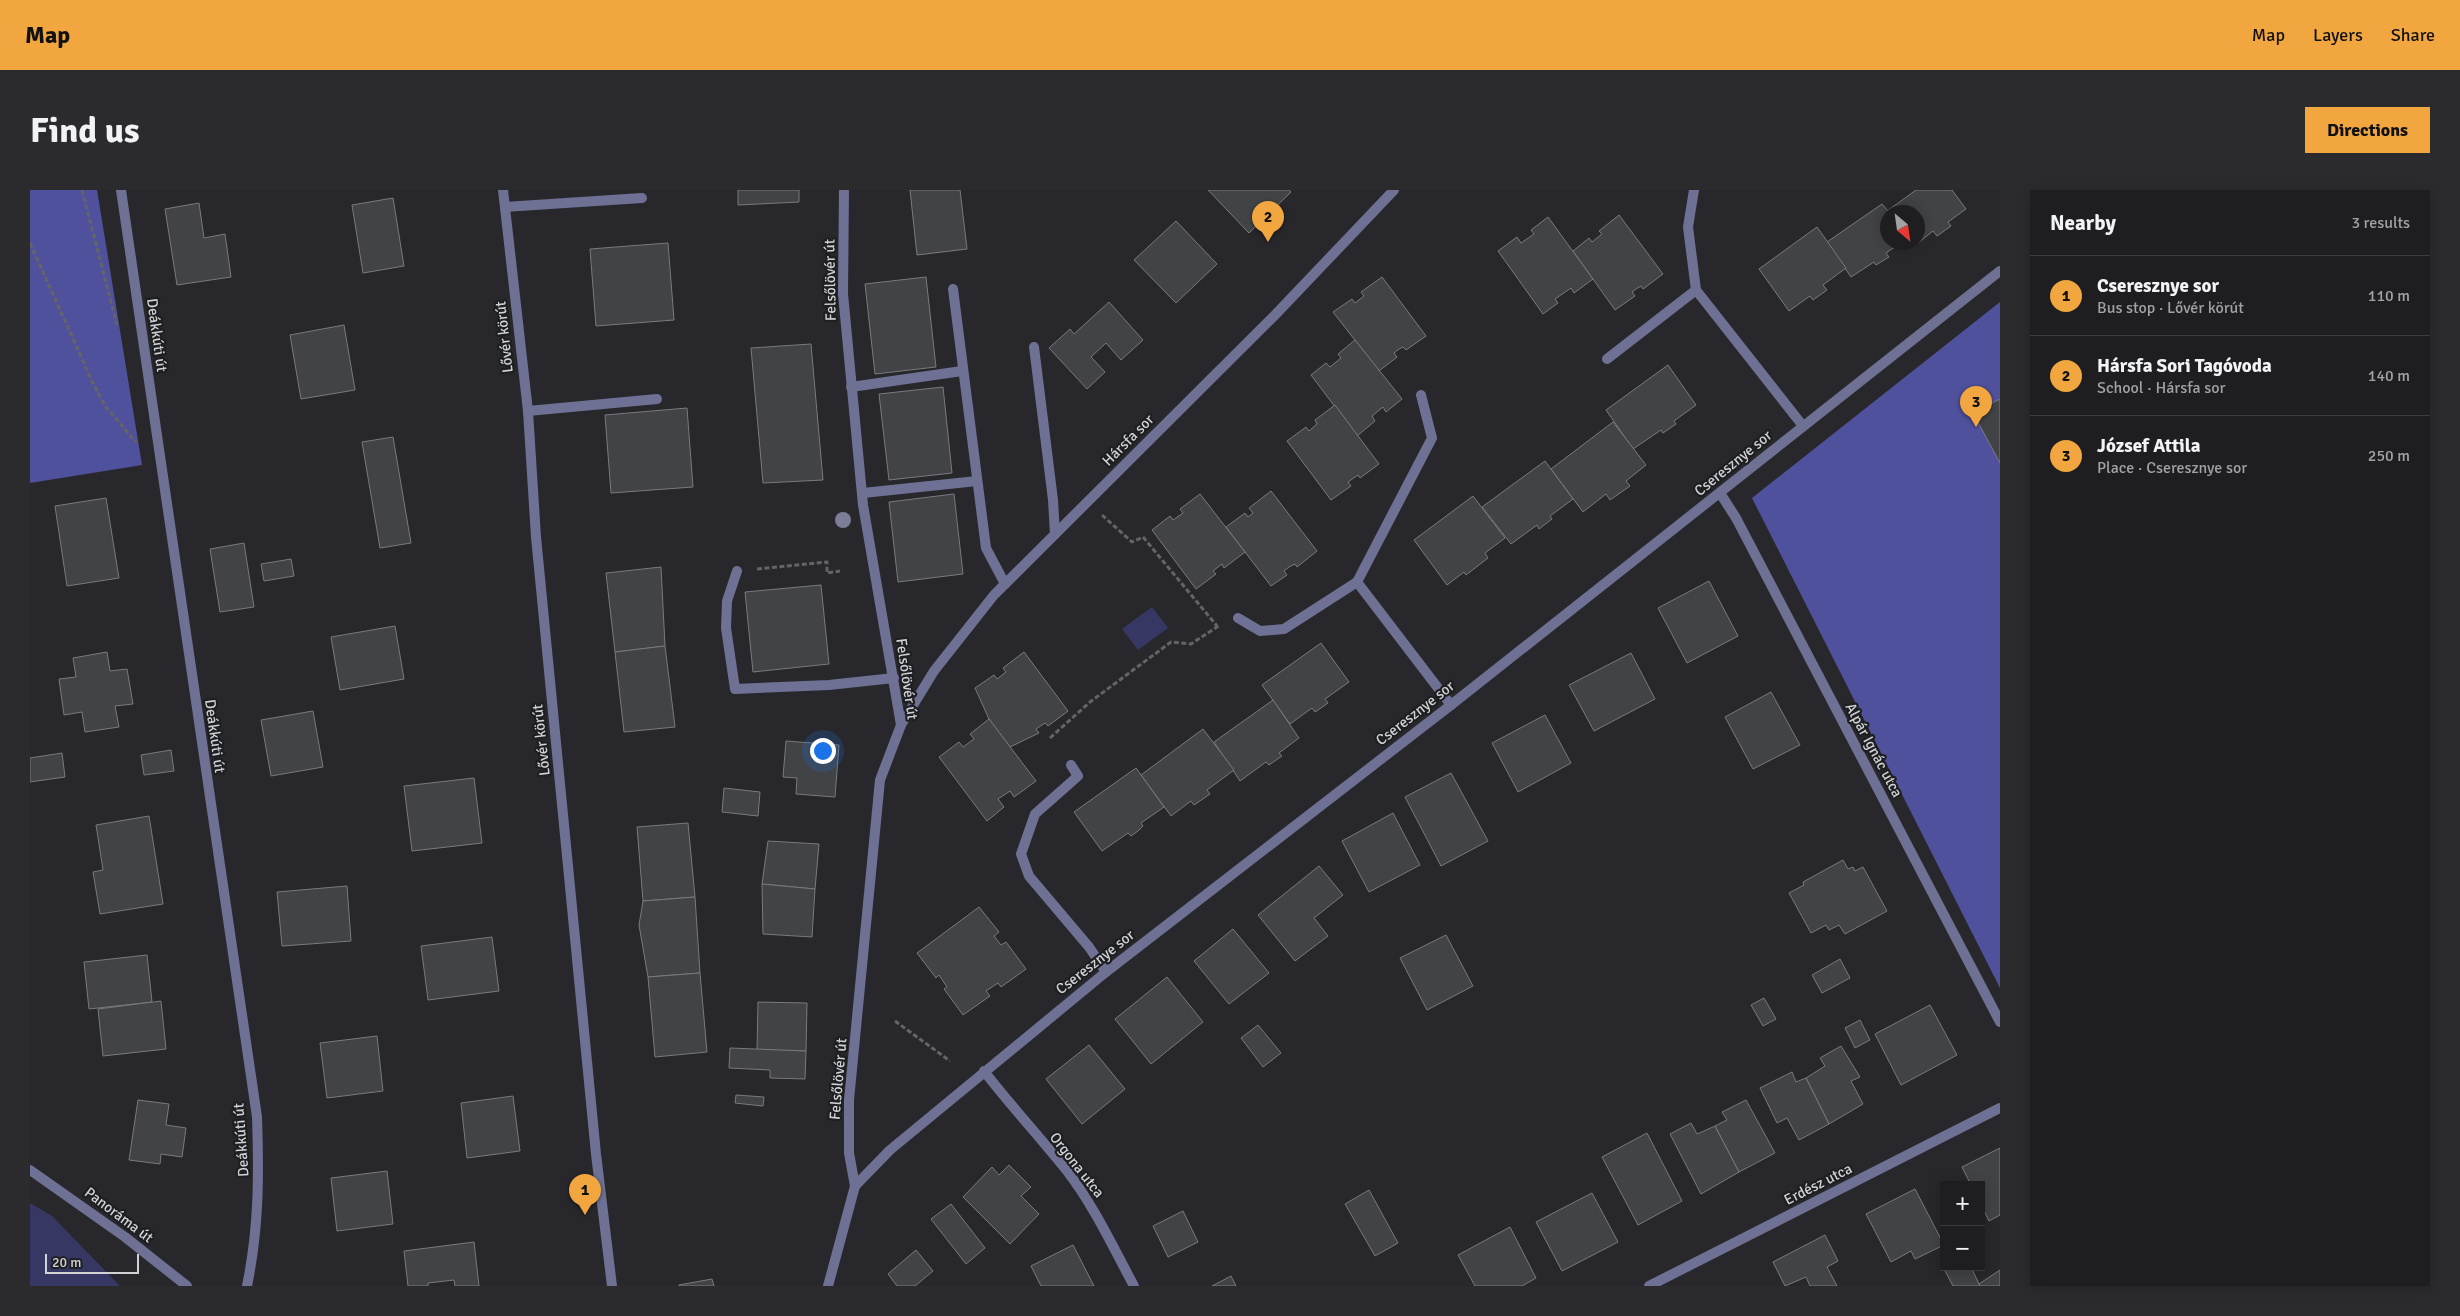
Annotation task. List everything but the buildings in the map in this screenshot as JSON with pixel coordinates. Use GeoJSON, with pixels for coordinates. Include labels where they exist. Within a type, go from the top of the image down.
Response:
{"type":"FeatureCollection","features":[{"type":"Feature","properties":{"kind":"street","name":"Deákkúti út"},"geometry":{"type":"LineString","coordinates":[[121,190],[160,467],[257,1117],[259,1175],[256,1242],[247,1286]]}},
{"type":"Feature","properties":{"kind":"street","name":"Lővér körút"},"geometry":{"type":"LineString","coordinates":[[503,190],[528,411],[536,537],[596,1154],[612,1286]]}},
{"type":"Feature","properties":{"kind":"street","name":"Felsőlövér út"},"geometry":{"type":"LineString","coordinates":[[828,1286],[855,1186],[849,1153],[849,1100],[880,780],[901,724],[865,523],[842,294],[844,190]]}},
{"type":"Feature","properties":{"kind":"street","name":"Hársfa sor"},"geometry":{"type":"LineString","coordinates":[[901,724],[934,671],[1005,584],[1276,314],[1394,190]]}},
{"type":"Feature","properties":{"kind":"street"},"geometry":{"type":"LineString","coordinates":[[1694,190],[1688,227],[1696,290],[1803,426]]}},
{"type":"Feature","properties":{"kind":"street"},"geometry":{"type":"LineString","coordinates":[[505,207],[642,198]]}},
{"type":"Feature","properties":{"kind":"street","name":"Cseresznye sor"},"geometry":{"type":"LineString","coordinates":[[855,1186],[890,1150],[1106,972],[1451,705],[2000,271]]}},
{"type":"Feature","properties":{"kind":"street"},"geometry":{"type":"LineString","coordinates":[[953,289],[986,548],[1005,584]]}},
{"type":"Feature","properties":{"kind":"street"},"geometry":{"type":"LineString","coordinates":[[1607,359],[1696,290]]}},
{"type":"Feature","properties":{"kind":"street"},"geometry":{"type":"LineString","coordinates":[[1034,347],[1053,500],[1054,534]]}},
{"type":"Feature","properties":{"kind":"street"},"geometry":{"type":"LineString","coordinates":[[851,387],[962,371]]}},
{"type":"Feature","properties":{"kind":"street"},"geometry":{"type":"LineString","coordinates":[[1238,618],[1260,631],[1284,629],[1357,582],[1432,438],[1421,395]]}},
{"type":"Feature","properties":{"kind":"street"},"geometry":{"type":"LineString","coordinates":[[528,411],[657,399]]}},
{"type":"Feature","properties":{"kind":"street"},"geometry":{"type":"LineString","coordinates":[[863,493],[977,481]]}},
{"type":"Feature","properties":{"kind":"street","name":"Alpár Ignác utca"},"geometry":{"type":"LineString","coordinates":[[1720,493],[1736,518],[2000,1022]]}},
{"type":"Feature","properties":{"kind":"street"},"geometry":{"type":"LineString","coordinates":[[737,571],[727,601],[726,628],[735,689],[829,685],[894,678]]}},
{"type":"Feature","properties":{"kind":"street"},"geometry":{"type":"LineString","coordinates":[[1357,582],[1451,705]]}},
{"type":"Feature","properties":{"kind":"street"},"geometry":{"type":"LineString","coordinates":[[1070,765],[1078,776],[1035,814],[1021,854],[1029,876],[1089,947],[1106,972]]}},
{"type":"Feature","properties":{"kind":"street","name":"Orgona utca"},"geometry":{"type":"LineString","coordinates":[[984,1071],[1010,1105],[1067,1171],[1096,1214],[1134,1286]]}},
{"type":"Feature","properties":{"kind":"street","name":"Erdész utca"},"geometry":{"type":"LineString","coordinates":[[1649,1286],[2000,1108]]}},
{"type":"Feature","properties":{"kind":"street","name":"Panoráma út"},"geometry":{"type":"LineString","coordinates":[[30,1170],[125,1237],[187,1286]]}},
{"type":"Feature","properties":{"kind":"path"},"geometry":{"type":"LineString","coordinates":[[30,243],[105,406],[160,467]]}},
{"type":"Feature","properties":{"kind":"path"},"geometry":{"type":"LineString","coordinates":[[1050,738],[1090,702],[1171,642],[1191,644],[1217,626],[1143,537],[1132,542],[1101,515]]}},
{"type":"Feature","properties":{"kind":"path"},"geometry":{"type":"LineString","coordinates":[[737,571],[827,562],[827,573],[840,571]]}},
{"type":"Feature","properties":{"kind":"path"},"geometry":{"type":"LineString","coordinates":[[895,1021],[950,1061]]}},
{"type":"Feature","properties":{"kind":"shaded area"},"geometry":{"type":"Polygon","coordinates":[[[30,190],[97,190],[142,465],[30,483],[30,190]]]}},
{"type":"Feature","properties":{"kind":"shaded area"},"geometry":{"type":"Polygon","coordinates":[[[2000,302],[2000,988],[1752,498],[2000,302]]]}},
{"type":"Feature","properties":{"kind":"shaded area"},"geometry":{"type":"Polygon","coordinates":[[[1152,607],[1168,628],[1138,650],[1122,629],[1152,607]]]}},
{"type":"Feature","properties":{"kind":"shaded area"},"geometry":{"type":"Polygon","coordinates":[[[30,1203],[52,1216],[120,1286],[30,1286],[30,1203]]]}},
{"type":"Feature","properties":{"kind":"place","name":"Hársfa Sori Tagóvoda"},"geometry":{"type":"Point","coordinates":[1268,242]}},
{"type":"Feature","properties":{"kind":"place","name":"József Attila"},"geometry":{"type":"Point","coordinates":[1976,427]}},
{"type":"Feature","properties":{"kind":"place","name":"Cseresznye sor"},"geometry":{"type":"Point","coordinates":[585,1215]}}]}
